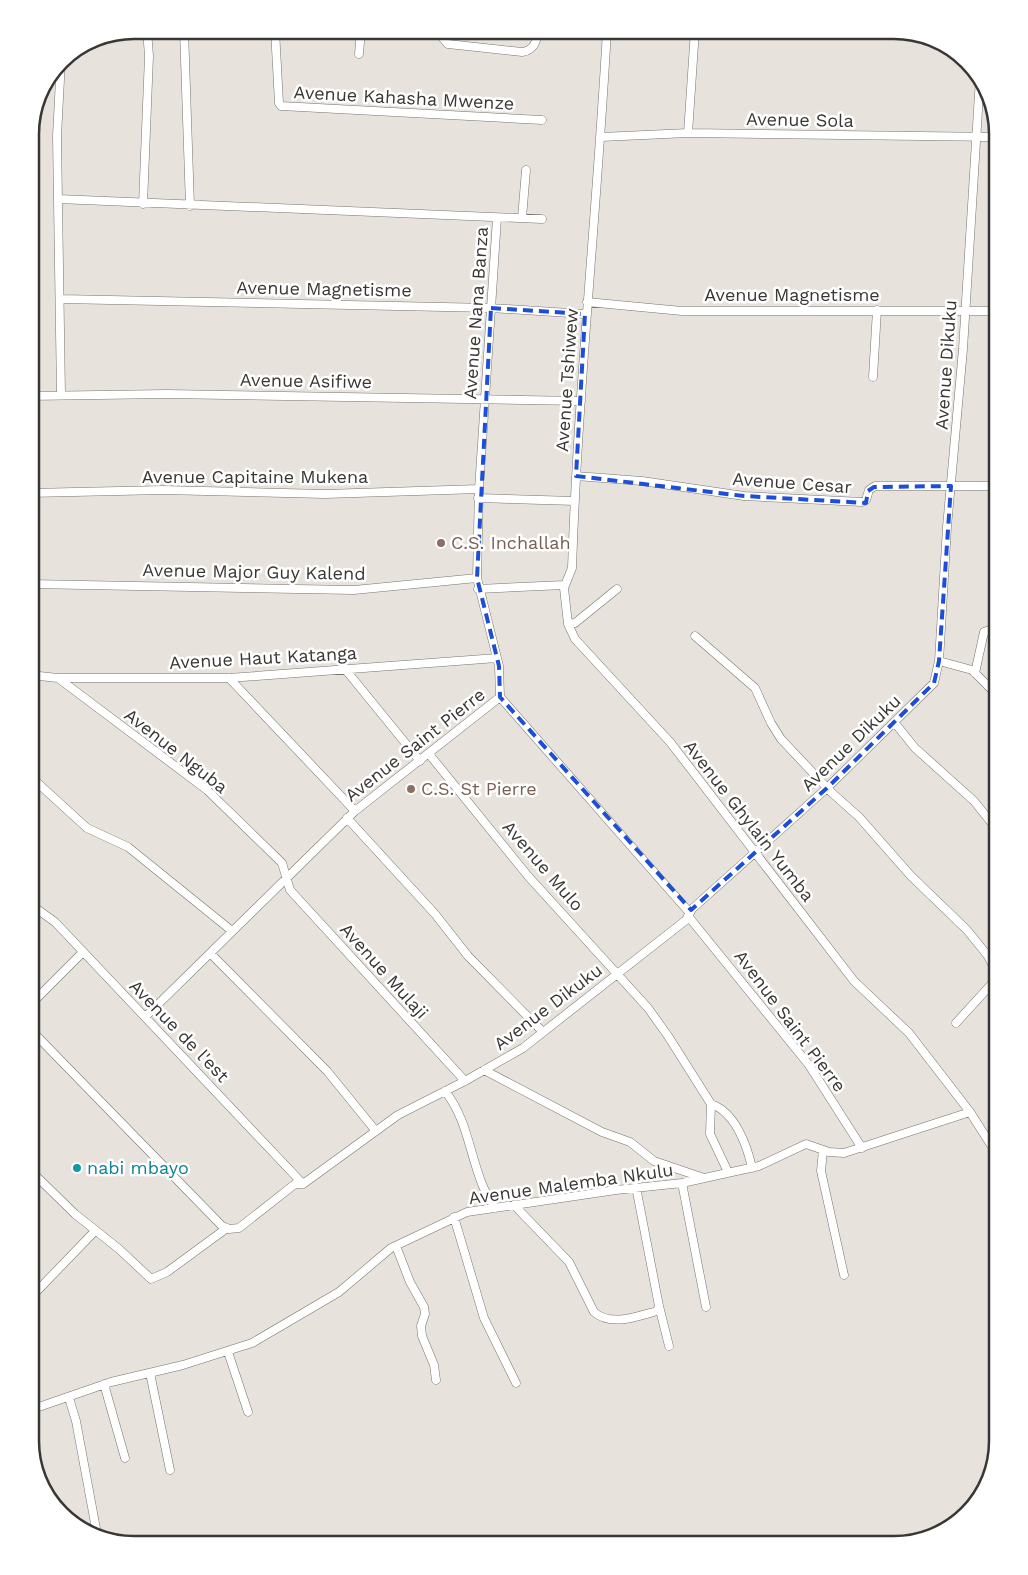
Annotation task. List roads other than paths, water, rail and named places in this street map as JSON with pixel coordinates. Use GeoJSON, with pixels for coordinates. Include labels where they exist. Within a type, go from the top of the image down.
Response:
{"type":"FeatureCollection","features":[{"type":"Feature","properties":{"kind":"street"},"geometry":{"type":"LineString","coordinates":[[143,204],[149,56],[148,39]]}},
{"type":"Feature","properties":{"kind":"street"},"geometry":{"type":"LineString","coordinates":[[184,39],[190,206]]}},
{"type":"Feature","properties":{"kind":"street","name":"Avenue Kahasha Mwenze"},"geometry":{"type":"LineString","coordinates":[[276,39],[280,106],[542,120]]}},
{"type":"Feature","properties":{"kind":"street"},"geometry":{"type":"LineString","coordinates":[[360,39],[360,54]]}},
{"type":"Feature","properties":{"kind":"street"},"geometry":{"type":"LineString","coordinates":[[444,39],[448,44],[522,52],[531,50],[537,39]]}},
{"type":"Feature","properties":{"kind":"street","name":"Avenue Tshiwew"},"geometry":{"type":"LineString","coordinates":[[568,624],[564,585],[572,568],[586,314],[601,136],[606,39]]}},
{"type":"Feature","properties":{"kind":"street"},"geometry":{"type":"LineString","coordinates":[[688,133],[695,39]]}},
{"type":"Feature","properties":{"kind":"street"},"geometry":{"type":"LineString","coordinates":[[60,74],[57,136],[61,395]]}},
{"type":"Feature","properties":{"kind":"street","name":"Avenue Dikuku"},"geometry":{"type":"LineString","coordinates":[[95,1231],[153,1280],[168,1272],[227,1228],[239,1228],[295,1184],[303,1184],[375,1130],[411,1108],[464,1082],[523,1048],[689,914],[827,788],[934,682],[939,661],[966,310],[979,91]]}},
{"type":"Feature","properties":{"kind":"street","name":"Avenue Sola"},"geometry":{"type":"LineString","coordinates":[[601,136],[688,133],[989,137]]}},
{"type":"Feature","properties":{"kind":"street"},"geometry":{"type":"LineString","coordinates":[[522,218],[526,170]]}},
{"type":"Feature","properties":{"kind":"street","name":"Avenue Nana Banza"},"geometry":{"type":"LineString","coordinates":[[58,199],[497,218],[478,498],[476,578],[497,658],[500,697]]}},
{"type":"Feature","properties":{"kind":"street"},"geometry":{"type":"LineString","coordinates":[[497,218],[542,219]]}},
{"type":"Feature","properties":{"kind":"street","name":"Avenue Magnetisme"},"geometry":{"type":"LineString","coordinates":[[61,299],[491,308],[586,314]]}},
{"type":"Feature","properties":{"kind":"street","name":"Avenue Magnetisme"},"geometry":{"type":"LineString","coordinates":[[587,302],[682,311],[989,311]]}},
{"type":"Feature","properties":{"kind":"street"},"geometry":{"type":"LineString","coordinates":[[873,377],[877,310]]}},
{"type":"Feature","properties":{"kind":"street","name":"Avenue Asifiwe"},"geometry":{"type":"LineString","coordinates":[[39,396],[167,394],[581,401]]}},
{"type":"Feature","properties":{"kind":"street","name":"Avenue Cesar"},"geometry":{"type":"LineString","coordinates":[[576,476],[642,481],[737,496],[862,502],[866,500],[869,490],[875,486],[989,486]]}},
{"type":"Feature","properties":{"kind":"street","name":"Avenue Capitaine Mukena"},"geometry":{"type":"LineString","coordinates":[[39,494],[163,490],[325,494],[479,489]]}},
{"type":"Feature","properties":{"kind":"street"},"geometry":{"type":"LineString","coordinates":[[478,498],[575,501]]}},
{"type":"Feature","properties":{"kind":"street","name":"Avenue Major Guy Kalend"},"geometry":{"type":"LineString","coordinates":[[39,584],[354,590],[476,578]]}},
{"type":"Feature","properties":{"kind":"street"},"geometry":{"type":"LineString","coordinates":[[478,589],[564,585]]}},
{"type":"Feature","properties":{"kind":"street"},"geometry":{"type":"LineString","coordinates":[[568,624],[579,620],[617,589]]}},
{"type":"Feature","properties":{"kind":"street","name":"Avenue Ghylain Yumba"},"geometry":{"type":"LineString","coordinates":[[568,624],[575,639],[590,657],[662,734],[756,852],[854,981],[909,1033],[970,1112],[989,1142]]}},
{"type":"Feature","properties":{"kind":"street"},"geometry":{"type":"LineString","coordinates":[[975,673],[984,632],[989,630]]}},
{"type":"Feature","properties":{"kind":"street"},"geometry":{"type":"LineString","coordinates":[[695,636],[755,688],[771,724],[781,739],[827,788],[853,811],[911,876],[968,930],[989,958]]}},
{"type":"Feature","properties":{"kind":"street","name":"Avenue Haut Katanga"},"geometry":{"type":"LineString","coordinates":[[39,676],[58,678],[229,678],[497,658]]}},
{"type":"Feature","properties":{"kind":"street"},"geometry":{"type":"LineString","coordinates":[[939,661],[966,667],[989,687]]}},
{"type":"Feature","properties":{"kind":"street"},"geometry":{"type":"LineString","coordinates":[[345,669],[420,761]]}},
{"type":"Feature","properties":{"kind":"street","name":"Avenue Nguba"},"geometry":{"type":"LineString","coordinates":[[58,678],[207,790],[282,863],[286,877]]}},
{"type":"Feature","properties":{"kind":"street"},"geometry":{"type":"LineString","coordinates":[[229,678],[354,811]]}},
{"type":"Feature","properties":{"kind":"street","name":"Avenue Saint Pierre"},"geometry":{"type":"LineString","coordinates":[[145,1017],[354,811],[500,697],[689,914],[810,1065],[862,1148]]}},
{"type":"Feature","properties":{"kind":"street"},"geometry":{"type":"LineString","coordinates":[[894,722],[915,748],[974,801],[989,820]]}},
{"type":"Feature","properties":{"kind":"street","name":"Avenue Mulo"},"geometry":{"type":"LineString","coordinates":[[429,754],[528,876],[617,973],[668,1036],[711,1104]]}},
{"type":"Feature","properties":{"kind":"street"},"geometry":{"type":"LineString","coordinates":[[39,784],[82,825],[101,837],[128,847],[232,932]]}},
{"type":"Feature","properties":{"kind":"street"},"geometry":{"type":"LineString","coordinates":[[347,818],[435,914],[464,952],[542,1031]]}},
{"type":"Feature","properties":{"kind":"street","name":"Avenue Mulaji"},"geometry":{"type":"LineString","coordinates":[[286,877],[290,890],[464,1082]]}},
{"type":"Feature","properties":{"kind":"street","name":"Avenue de l'est"},"geometry":{"type":"LineString","coordinates":[[39,910],[56,922],[82,953],[303,1184]]}},
{"type":"Feature","properties":{"kind":"street"},"geometry":{"type":"LineString","coordinates":[[39,996],[82,953]]}},
{"type":"Feature","properties":{"kind":"street"},"geometry":{"type":"LineString","coordinates":[[210,954],[327,1071],[375,1130]]}},
{"type":"Feature","properties":{"kind":"street"},"geometry":{"type":"LineString","coordinates":[[956,1023],[989,986]]}},
{"type":"Feature","properties":{"kind":"street"},"geometry":{"type":"LineString","coordinates":[[39,1038],[220,1225],[227,1228]]}},
{"type":"Feature","properties":{"kind":"street"},"geometry":{"type":"LineString","coordinates":[[484,1070],[602,1132],[630,1142],[654,1161],[704,1178]]}},
{"type":"Feature","properties":{"kind":"street"},"geometry":{"type":"LineString","coordinates":[[444,1091],[458,1110],[466,1126],[482,1185],[495,1208]]}},
{"type":"Feature","properties":{"kind":"street"},"geometry":{"type":"LineString","coordinates":[[728,1172],[710,1134],[711,1104],[719,1107],[731,1118],[740,1134],[752,1168]]}},
{"type":"Feature","properties":{"kind":"street","name":"Avenue Malemba Nkulu"},"geometry":{"type":"LineString","coordinates":[[39,1407],[104,1384],[228,1352],[266,1336],[340,1292],[396,1246],[467,1212],[636,1187],[682,1183],[752,1168],[806,1144],[839,1153],[862,1148],[970,1112]]}},
{"type":"Feature","properties":{"kind":"street"},"geometry":{"type":"LineString","coordinates":[[823,1150],[823,1180],[844,1275]]}},
{"type":"Feature","properties":{"kind":"street"},"geometry":{"type":"LineString","coordinates":[[39,1179],[95,1231],[39,1289]]}},
{"type":"Feature","properties":{"kind":"street"},"geometry":{"type":"LineString","coordinates":[[682,1183],[706,1307]]}},
{"type":"Feature","properties":{"kind":"street"},"geometry":{"type":"LineString","coordinates":[[636,1187],[659,1306],[669,1346]]}},
{"type":"Feature","properties":{"kind":"street"},"geometry":{"type":"LineString","coordinates":[[514,1205],[569,1262],[578,1278],[586,1301],[597,1315],[626,1320],[656,1311],[659,1306]]}},
{"type":"Feature","properties":{"kind":"street"},"geometry":{"type":"LineString","coordinates":[[454,1217],[484,1318],[516,1383]]}},
{"type":"Feature","properties":{"kind":"street"},"geometry":{"type":"LineString","coordinates":[[396,1246],[410,1282],[424,1307],[425,1314],[421,1326],[422,1336],[434,1365],[436,1380]]}},
{"type":"Feature","properties":{"kind":"street"},"geometry":{"type":"LineString","coordinates":[[228,1352],[248,1412]]}},
{"type":"Feature","properties":{"kind":"street"},"geometry":{"type":"LineString","coordinates":[[150,1373],[170,1470]]}},
{"type":"Feature","properties":{"kind":"street"},"geometry":{"type":"LineString","coordinates":[[104,1384],[125,1458]]}},
{"type":"Feature","properties":{"kind":"street"},"geometry":{"type":"LineString","coordinates":[[69,1398],[79,1437],[96,1528]]}},
{"type":"Feature","properties":{"kind":"place","name":"C.S. Inchallah"},"geometry":{"type":"Point","coordinates":[441,543]}},
{"type":"Feature","properties":{"kind":"place","name":"C.S. St Pierre"},"geometry":{"type":"Point","coordinates":[411,789]}},
{"type":"Feature","properties":{"kind":"place","name":"nabi mbayo"},"geometry":{"type":"Point","coordinates":[77,1168]}}]}
